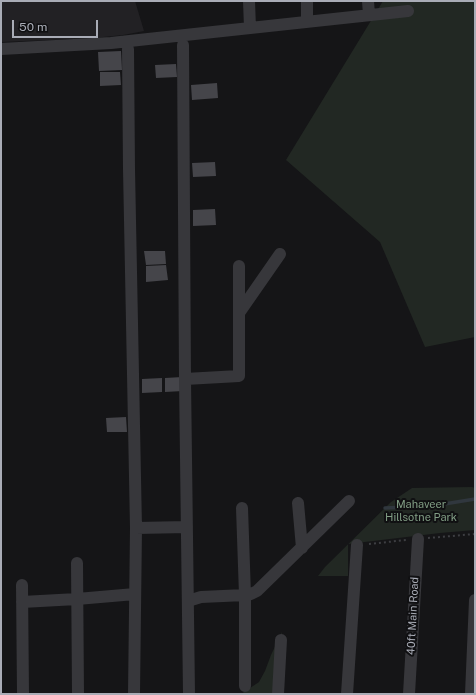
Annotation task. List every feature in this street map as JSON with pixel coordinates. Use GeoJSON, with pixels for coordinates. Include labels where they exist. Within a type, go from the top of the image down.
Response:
{"type":"FeatureCollection","features":[{"type":"Feature","properties":{"kind":"street"},"geometry":{"type":"LineString","coordinates":[[249,1],[250,28]]}},
{"type":"Feature","properties":{"kind":"street"},"geometry":{"type":"LineString","coordinates":[[307,1],[307,22]]}},
{"type":"Feature","properties":{"kind":"street"},"geometry":{"type":"LineString","coordinates":[[368,1],[369,15]]}},
{"type":"Feature","properties":{"kind":"street"},"geometry":{"type":"LineString","coordinates":[[1,49],[111,43],[408,11]]}},
{"type":"Feature","properties":{"kind":"street"},"geometry":{"type":"LineString","coordinates":[[183,45],[189,694]]}},
{"type":"Feature","properties":{"kind":"street"},"geometry":{"type":"LineString","coordinates":[[128,49],[136,528],[134,694]]}},
{"type":"Feature","properties":{"kind":"street"},"geometry":{"type":"LineString","coordinates":[[239,313],[280,254]]}},
{"type":"Feature","properties":{"kind":"street"},"geometry":{"type":"LineString","coordinates":[[185,379],[239,376],[238,266]]}},
{"type":"Feature","properties":{"kind":"street"},"geometry":{"type":"LineString","coordinates":[[188,601],[201,597],[245,595],[257,591],[350,501]]}},
{"type":"Feature","properties":{"kind":"street"},"geometry":{"type":"LineString","coordinates":[[298,503],[302,548]]}},
{"type":"Feature","properties":{"kind":"street"},"geometry":{"type":"LineString","coordinates":[[242,508],[245,595],[245,686]]}},
{"type":"Feature","properties":{"kind":"street"},"geometry":{"type":"LineString","coordinates":[[136,528],[187,527]]}},
{"type":"Feature","properties":{"kind":"street","name":"40ft Main Road"},"geometry":{"type":"LineString","coordinates":[[409,694],[418,539]]}},
{"type":"Feature","properties":{"kind":"street"},"geometry":{"type":"LineString","coordinates":[[347,694],[357,545]]}},
{"type":"Feature","properties":{"kind":"street"},"geometry":{"type":"LineString","coordinates":[[77,563],[78,694]]}},
{"type":"Feature","properties":{"kind":"street"},"geometry":{"type":"LineString","coordinates":[[22,585],[23,694]]}},
{"type":"Feature","properties":{"kind":"street"},"geometry":{"type":"LineString","coordinates":[[22,602],[135,594]]}},
{"type":"Feature","properties":{"kind":"street"},"geometry":{"type":"LineString","coordinates":[[471,694],[475,600]]}},
{"type":"Feature","properties":{"kind":"street"},"geometry":{"type":"LineString","coordinates":[[278,694],[281,640]]}},
{"type":"Feature","properties":{"kind":"shaded area"},"geometry":{"type":"Polygon","coordinates":[[[1,1],[135,1],[144,31],[93,38],[1,42],[1,1]]]}},
{"type":"Feature","properties":{"kind":"green space"},"geometry":{"type":"Polygon","coordinates":[[[383,1],[475,1],[475,337],[425,347],[380,242],[286,160],[383,1]]]}},
{"type":"Feature","properties":{"kind":"green space","name":"Mahaveer Hillsotne Park"},"geometry":{"type":"Polygon","coordinates":[[[412,488],[475,488],[475,530],[348,544],[391,502],[412,488]]]}},
{"type":"Feature","properties":{"kind":"green space"},"geometry":{"type":"Polygon","coordinates":[[[348,544],[348,576],[318,576],[325,567],[348,544]]]}},
{"type":"Feature","properties":{"kind":"green space"},"geometry":{"type":"Polygon","coordinates":[[[282,632],[278,694],[241,694],[259,682],[282,632]]]}},
{"type":"Feature","properties":{"kind":"building"},"geometry":{"type":"Polygon","coordinates":[[[121,51],[122,70],[99,71],[98,52],[121,51]]]}},
{"type":"Feature","properties":{"kind":"building"},"geometry":{"type":"Polygon","coordinates":[[[176,64],[177,77],[156,78],[155,65],[176,64]]]}},
{"type":"Feature","properties":{"kind":"building"},"geometry":{"type":"Polygon","coordinates":[[[100,72],[120,72],[121,85],[100,86],[100,72]]]}},
{"type":"Feature","properties":{"kind":"building"},"geometry":{"type":"Polygon","coordinates":[[[217,83],[218,98],[192,100],[191,85],[217,83]]]}},
{"type":"Feature","properties":{"kind":"building"},"geometry":{"type":"Polygon","coordinates":[[[215,162],[216,176],[193,177],[192,163],[215,162]]]}},
{"type":"Feature","properties":{"kind":"building"},"geometry":{"type":"Polygon","coordinates":[[[215,209],[216,225],[193,226],[193,210],[215,209]]]}},
{"type":"Feature","properties":{"kind":"building"},"geometry":{"type":"Polygon","coordinates":[[[144,251],[165,251],[166,264],[146,265],[144,251]]]}},
{"type":"Feature","properties":{"kind":"building"},"geometry":{"type":"Polygon","coordinates":[[[166,265],[168,280],[146,282],[146,266],[166,265]]]}},
{"type":"Feature","properties":{"kind":"building"},"geometry":{"type":"Polygon","coordinates":[[[182,377],[183,391],[165,392],[165,378],[182,377]]]}},
{"type":"Feature","properties":{"kind":"building"},"geometry":{"type":"Polygon","coordinates":[[[162,378],[162,392],[142,393],[142,379],[162,378]]]}},
{"type":"Feature","properties":{"kind":"building"},"geometry":{"type":"Polygon","coordinates":[[[126,417],[127,432],[107,432],[106,418],[126,417]]]}},
{"type":"Feature","properties":{"kind":"waterway"},"geometry":{"type":"LineString","coordinates":[[385,508],[432,506],[475,499]]}}]}
